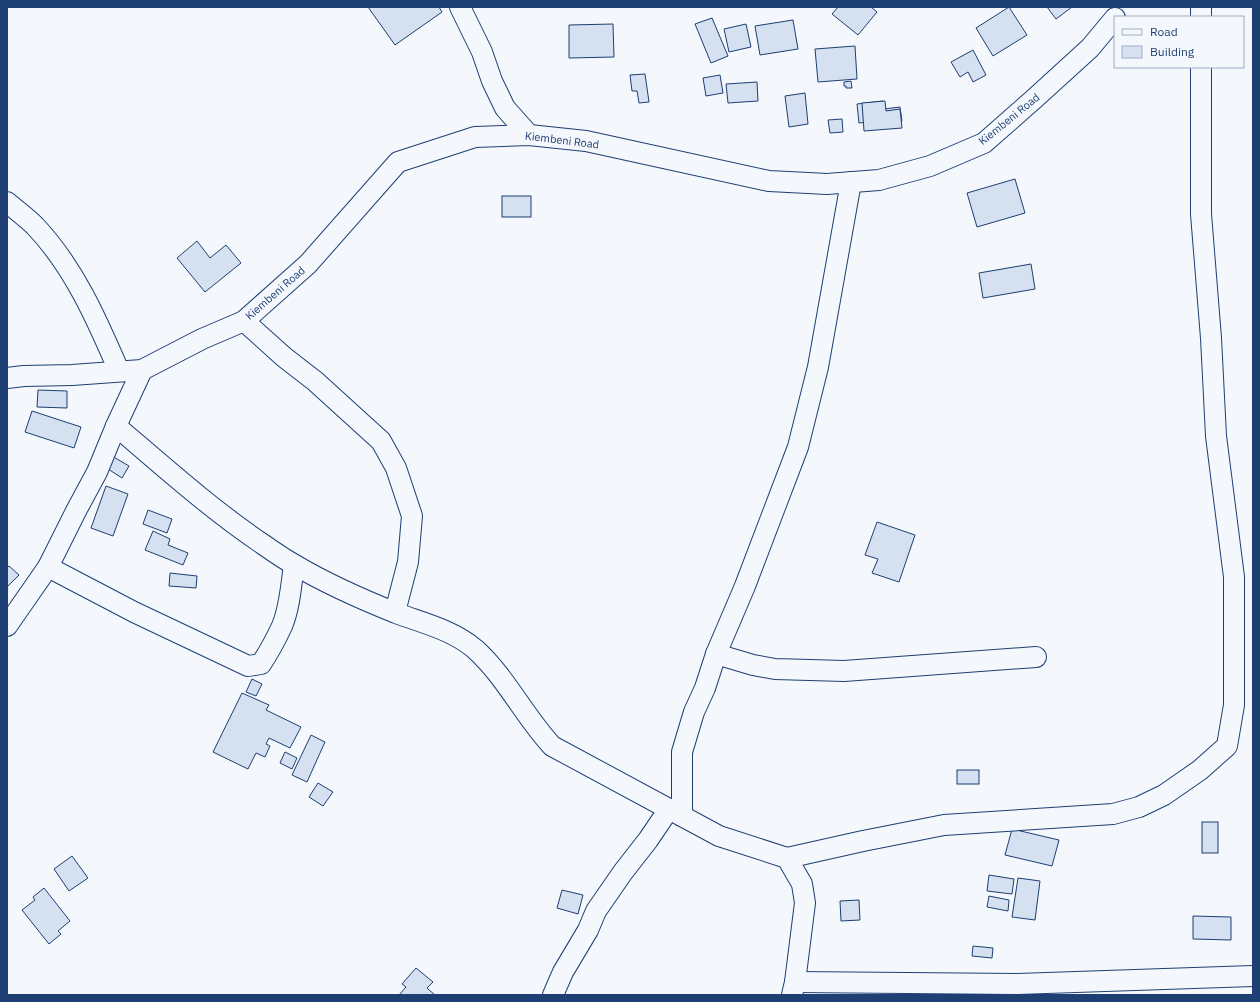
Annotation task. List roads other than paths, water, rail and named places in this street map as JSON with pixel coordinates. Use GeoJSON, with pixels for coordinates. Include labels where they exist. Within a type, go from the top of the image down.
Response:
{"type":"FeatureCollection","features":[{"type":"Feature","properties":{"kind":"street"},"geometry":{"type":"LineString","coordinates":[[460,7],[482,52],[492,81],[505,108],[529,135]]}},
{"type":"Feature","properties":{"kind":"street","name":"Kiembeni Road"},"geometry":{"type":"LineString","coordinates":[[1118,16],[1125,7]]}},
{"type":"Feature","properties":{"kind":"street","name":"Kiembeni Road"},"geometry":{"type":"LineString","coordinates":[[7,378],[142,370],[244,321],[308,264],[398,162],[475,137],[529,135],[586,142],[769,181],[827,184],[879,180],[930,166],[984,142],[1090,48],[1114,20]]}},
{"type":"Feature","properties":{"kind":"street"},"geometry":{"type":"LineString","coordinates":[[116,426],[236,526],[294,565],[338,588],[453,634],[474,649],[495,669],[539,732],[552,746],[719,836],[788,858],[944,825],[1113,814],[1139,807],[1164,795],[1194,774],[1227,746],[1234,705],[1234,577],[1216,436],[1211,338],[1201,214],[1201,68]]}},
{"type":"Feature","properties":{"kind":"street"},"geometry":{"type":"LineString","coordinates":[[553,995],[563,972],[588,930],[596,911],[623,872],[648,840],[676,812],[682,752],[694,712],[705,688],[716,654],[748,579],[798,447],[818,367],[851,182]]}},
{"type":"Feature","properties":{"kind":"street"},"geometry":{"type":"LineString","coordinates":[[7,202],[35,226],[66,264],[100,325],[119,371]]}},
{"type":"Feature","properties":{"kind":"street"},"geometry":{"type":"LineString","coordinates":[[244,321],[284,356],[316,380],[381,441],[396,468],[412,516],[408,562],[395,612]]}},
{"type":"Feature","properties":{"kind":"street"},"geometry":{"type":"LineString","coordinates":[[7,626],[48,567],[97,472],[142,370]]}},
{"type":"Feature","properties":{"kind":"street"},"geometry":{"type":"LineString","coordinates":[[48,567],[134,612],[248,666],[261,664],[283,625],[290,596],[294,565]]}},
{"type":"Feature","properties":{"kind":"street"},"geometry":{"type":"LineString","coordinates":[[716,654],[753,665],[776,669],[844,671],[1036,657]]}},
{"type":"Feature","properties":{"kind":"street"},"geometry":{"type":"LineString","coordinates":[[788,858],[802,884],[805,903],[794,988],[1017,984],[1253,976]]}}]}
